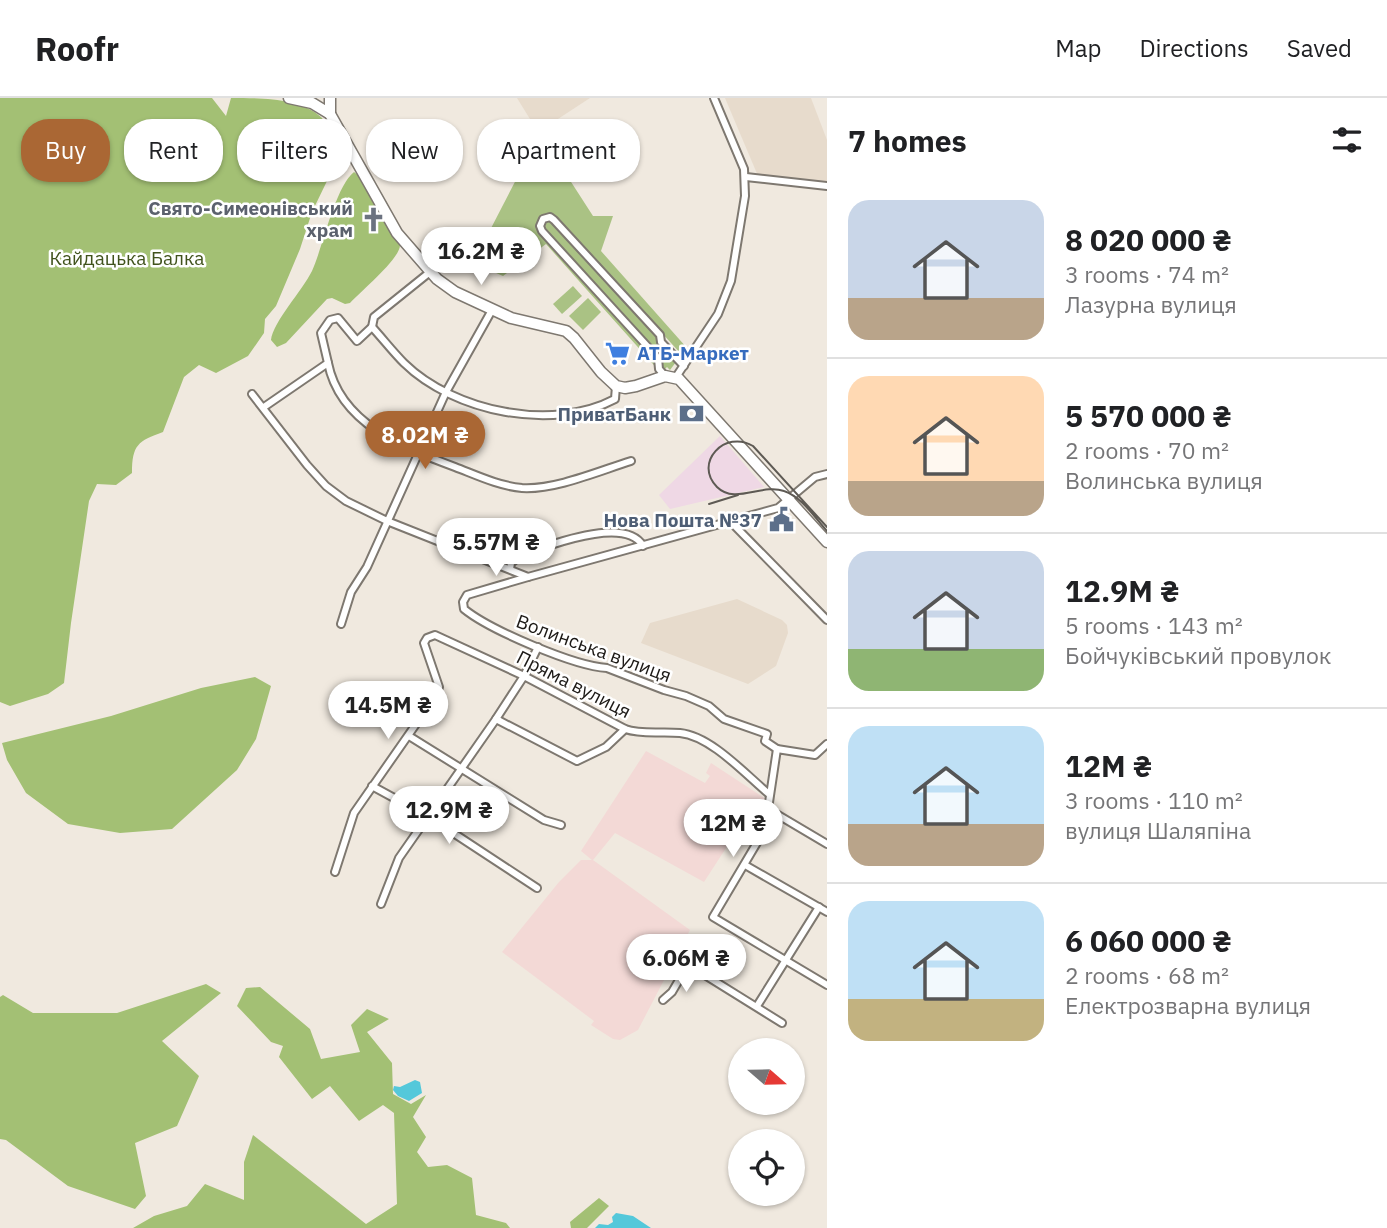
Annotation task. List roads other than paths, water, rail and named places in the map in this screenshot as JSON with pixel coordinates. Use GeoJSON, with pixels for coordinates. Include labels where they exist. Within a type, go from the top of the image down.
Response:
{"type":"FeatureCollection","features":[{"type":"Feature","properties":{"kind":"street"},"geometry":{"type":"LineString","coordinates":[[289,98],[312,103],[330,114],[397,233],[430,272],[455,292],[492,310],[524,323],[566,331],[575,338],[601,373],[616,386],[625,388],[670,376],[684,366],[718,314],[731,281],[746,177],[714,98]]}},
{"type":"Feature","properties":{"kind":"street"},"geometry":{"type":"LineString","coordinates":[[330,98],[330,114]]}},
{"type":"Feature","properties":{"kind":"street"},"geometry":{"type":"LineString","coordinates":[[746,177],[827,186]]}},
{"type":"Feature","properties":{"kind":"street"},"geometry":{"type":"LineString","coordinates":[[684,366],[661,342],[660,335],[554,220],[547,217],[542,219],[542,231],[658,358],[659,369],[670,376],[827,542]]}},
{"type":"Feature","properties":{"kind":"street"},"geometry":{"type":"LineString","coordinates":[[430,272],[374,317],[372,327],[357,341],[338,318],[330,320],[321,334],[328,363],[341,396],[357,415],[386,438],[418,454],[489,480],[520,488],[540,487],[631,461]]}},
{"type":"Feature","properties":{"kind":"street"},"geometry":{"type":"LineString","coordinates":[[341,624],[351,592],[367,567],[446,392],[492,310]]}},
{"type":"Feature","properties":{"kind":"street"},"geometry":{"type":"LineString","coordinates":[[372,327],[406,365],[446,392],[494,411],[566,415],[598,408],[615,399],[616,386]]}},
{"type":"Feature","properties":{"kind":"street"},"geometry":{"type":"LineString","coordinates":[[264,407],[328,363]]}},
{"type":"Feature","properties":{"kind":"street"},"geometry":{"type":"LineString","coordinates":[[252,394],[307,465],[326,486],[346,501],[387,521],[528,577]]}},
{"type":"Feature","properties":{"kind":"street","name":"Волинська вулиця"},"geometry":{"type":"LineString","coordinates":[[776,749],[765,740],[767,734],[724,719],[709,706],[698,701],[607,668],[595,667],[538,648],[493,628],[464,609],[463,602],[467,594],[778,508],[815,477],[827,474]]}},
{"type":"Feature","properties":{"kind":"street"},"geometry":{"type":"LineString","coordinates":[[730,521],[827,620]]}},
{"type":"Feature","properties":{"kind":"street"},"geometry":{"type":"LineString","coordinates":[[510,569],[511,564],[520,556],[597,533],[630,535],[638,539],[643,546]]}},
{"type":"Feature","properties":{"kind":"street","name":"Пряма вулиця"},"geometry":{"type":"LineString","coordinates":[[409,736],[439,687],[424,643],[427,638],[435,635],[524,676],[625,729],[640,733],[681,733],[698,737],[769,794]]}},
{"type":"Feature","properties":{"kind":"street"},"geometry":{"type":"LineString","coordinates":[[381,904],[399,858],[496,719],[524,676],[538,648]]}},
{"type":"Feature","properties":{"kind":"street"},"geometry":{"type":"LineString","coordinates":[[496,719],[577,761],[607,747],[625,729]]}},
{"type":"Feature","properties":{"kind":"street"},"geometry":{"type":"LineString","coordinates":[[335,872],[354,813],[409,736],[544,820],[561,825]]}},
{"type":"Feature","properties":{"kind":"street"},"geometry":{"type":"LineString","coordinates":[[827,744],[815,755],[776,749],[768,809],[827,844]]}},
{"type":"Feature","properties":{"kind":"street"},"geometry":{"type":"LineString","coordinates":[[372,786],[429,817],[537,888]]}},
{"type":"Feature","properties":{"kind":"street"},"geometry":{"type":"LineString","coordinates":[[774,814],[713,915],[714,920],[827,985]]}},
{"type":"Feature","properties":{"kind":"street"},"geometry":{"type":"LineString","coordinates":[[745,865],[827,912]]}},
{"type":"Feature","properties":{"kind":"street"},"geometry":{"type":"LineString","coordinates":[[757,1006],[819,907]]}},
{"type":"Feature","properties":{"kind":"street"},"geometry":{"type":"LineString","coordinates":[[663,1000],[672,992],[686,968],[697,970],[782,1023]]}},
{"type":"Feature","properties":{"kind":"water"},"geometry":{"type":"Polygon","coordinates":[[[415,1080],[420,1082],[422,1093],[409,1101],[398,1096],[393,1090],[394,1086],[400,1087],[415,1080]]]}},
{"type":"Feature","properties":{"kind":"water"},"geometry":{"type":"Polygon","coordinates":[[[616,1213],[633,1216],[651,1228],[595,1228],[599,1224],[608,1225],[613,1222],[612,1217],[616,1213]]]}},
{"type":"Feature","properties":{"kind":"tram line"},"geometry":{"type":"LineString","coordinates":[[827,527],[753,446],[732,442],[723,445],[710,459],[711,478],[724,492],[740,494],[776,489],[784,491],[802,503],[827,531]]}},
{"type":"Feature","properties":{"kind":"tram line"},"geometry":{"type":"LineString","coordinates":[[709,504],[738,495]]}},
{"type":"Feature","properties":{"kind":"place","name":"Свято-Симеонівський храм"},"geometry":{"type":"Point","coordinates":[373,219]}},
{"type":"Feature","properties":{"kind":"place","name":"АТБ-Маркет"},"geometry":{"type":"Point","coordinates":[617,353]}},
{"type":"Feature","properties":{"kind":"place","name":"ПриватБанк"},"geometry":{"type":"Point","coordinates":[691,414]}},
{"type":"Feature","properties":{"kind":"place","name":"Нова Пошта №37"},"geometry":{"type":"Point","coordinates":[782,520]}},
{"type":"Feature","properties":{"kind":"park label","name":"Кайдацька Балка"},"geometry":{"type":"Point","coordinates":[127,258]}}]}
